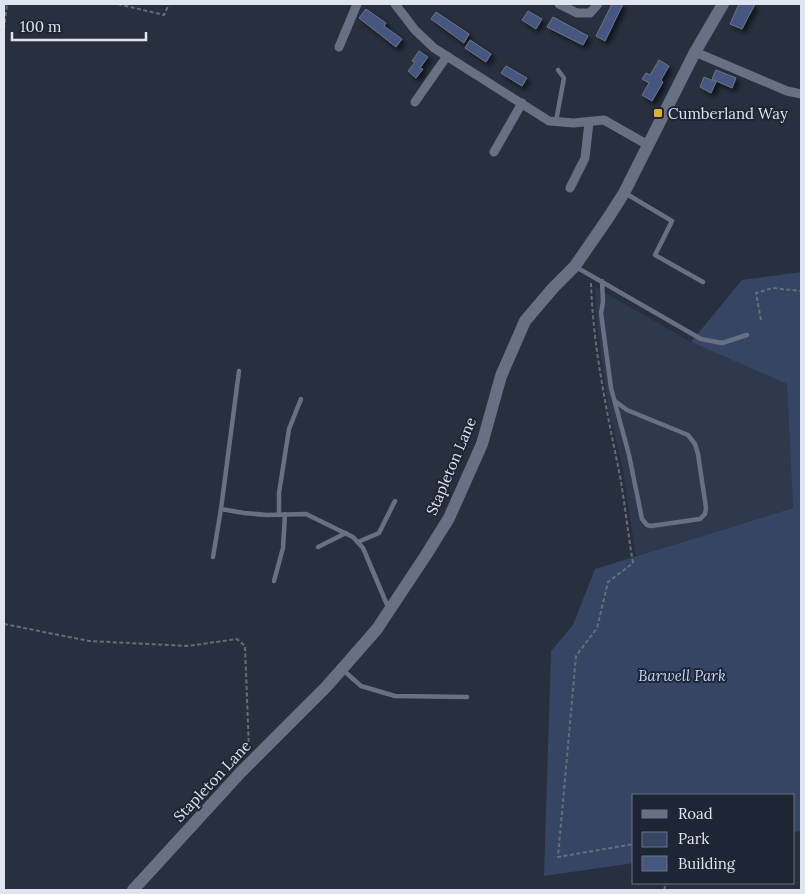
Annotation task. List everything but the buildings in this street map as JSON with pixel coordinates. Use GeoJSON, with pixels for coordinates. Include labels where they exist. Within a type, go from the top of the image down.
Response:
{"type":"FeatureCollection","features":[{"type":"Feature","properties":{"kind":"street"},"geometry":{"type":"LineString","coordinates":[[339,47],[357,4]]}},
{"type":"Feature","properties":{"kind":"street"},"geometry":{"type":"LineString","coordinates":[[396,4],[415,30],[434,48],[548,121],[574,123],[604,120],[648,145]]}},
{"type":"Feature","properties":{"kind":"street"},"geometry":{"type":"LineString","coordinates":[[559,4],[577,13],[590,13],[598,4]]}},
{"type":"Feature","properties":{"kind":"street","name":"Stapleton Lane"},"geometry":{"type":"LineString","coordinates":[[133,890],[249,763],[342,670],[376,629],[426,555],[449,518],[482,444],[501,376],[525,321],[575,266],[624,192],[695,52],[723,4]]}},
{"type":"Feature","properties":{"kind":"street"},"geometry":{"type":"LineString","coordinates":[[695,52],[787,91],[801,94]]}},
{"type":"Feature","properties":{"kind":"street"},"geometry":{"type":"LineString","coordinates":[[415,102],[448,56]]}},
{"type":"Feature","properties":{"kind":"street"},"geometry":{"type":"LineString","coordinates":[[494,152],[522,104]]}},
{"type":"Feature","properties":{"kind":"street"},"geometry":{"type":"LineString","coordinates":[[570,188],[585,158],[589,122]]}},
{"type":"Feature","properties":{"kind":"lane"},"geometry":{"type":"LineString","coordinates":[[556,121],[564,78],[558,70]]}},
{"type":"Feature","properties":{"kind":"lane"},"geometry":{"type":"LineString","coordinates":[[624,192],[672,221],[655,255],[703,282]]}},
{"type":"Feature","properties":{"kind":"lane"},"geometry":{"type":"LineString","coordinates":[[575,266],[701,339],[722,343],[747,334]]}},
{"type":"Feature","properties":{"kind":"lane"},"geometry":{"type":"LineString","coordinates":[[602,281],[603,302],[601,313],[611,388],[629,454],[642,519],[646,525],[652,526],[700,519],[705,514],[706,508],[695,444],[688,435],[632,413],[615,401]]}},
{"type":"Feature","properties":{"kind":"lane"},"geometry":{"type":"LineString","coordinates":[[213,557],[239,371]]}},
{"type":"Feature","properties":{"kind":"lane"},"geometry":{"type":"LineString","coordinates":[[279,515],[279,493],[289,429],[301,399]]}},
{"type":"Feature","properties":{"kind":"lane"},"geometry":{"type":"LineString","coordinates":[[358,542],[379,533],[395,501]]}},
{"type":"Feature","properties":{"kind":"lane"},"geometry":{"type":"LineString","coordinates":[[221,509],[244,514],[306,514],[353,537],[363,548],[389,609]]}},
{"type":"Feature","properties":{"kind":"lane"},"geometry":{"type":"LineString","coordinates":[[274,581],[283,548],[285,514]]}},
{"type":"Feature","properties":{"kind":"lane"},"geometry":{"type":"LineString","coordinates":[[318,547],[346,533]]}},
{"type":"Feature","properties":{"kind":"lane"},"geometry":{"type":"LineString","coordinates":[[342,670],[361,686],[395,696],[467,697]]}},
{"type":"Feature","properties":{"kind":"path"},"geometry":{"type":"LineString","coordinates":[[4,28],[7,4]]}},
{"type":"Feature","properties":{"kind":"path"},"geometry":{"type":"LineString","coordinates":[[118,4],[164,15],[169,4]]}},
{"type":"Feature","properties":{"kind":"path"},"geometry":{"type":"LineString","coordinates":[[590,274],[592,316],[604,398],[620,477],[633,563],[608,582],[596,628],[576,656],[558,857],[632,844]]}},
{"type":"Feature","properties":{"kind":"path"},"geometry":{"type":"LineString","coordinates":[[762,320],[756,293],[773,288],[801,291]]}},
{"type":"Feature","properties":{"kind":"path"},"geometry":{"type":"LineString","coordinates":[[4,624],[89,642],[188,646],[237,639],[244,646],[249,763]]}},
{"type":"Feature","properties":{"kind":"shaded area"},"geometry":{"type":"Polygon","coordinates":[[[595,287],[691,342],[787,384],[793,508],[636,556],[623,469],[608,407],[596,316],[595,287]]]}},
{"type":"Feature","properties":{"kind":"green space","name":"Barwell Park"},"geometry":{"type":"Polygon","coordinates":[[[801,272],[801,831],[795,832],[795,794],[632,794],[632,863],[544,876],[551,651],[573,625],[595,569],[793,508],[787,384],[691,342],[742,280],[801,272]]]}},
{"type":"Feature","properties":{"kind":"place","name":"Cumberland Way"},"geometry":{"type":"Point","coordinates":[658,113]}}]}
